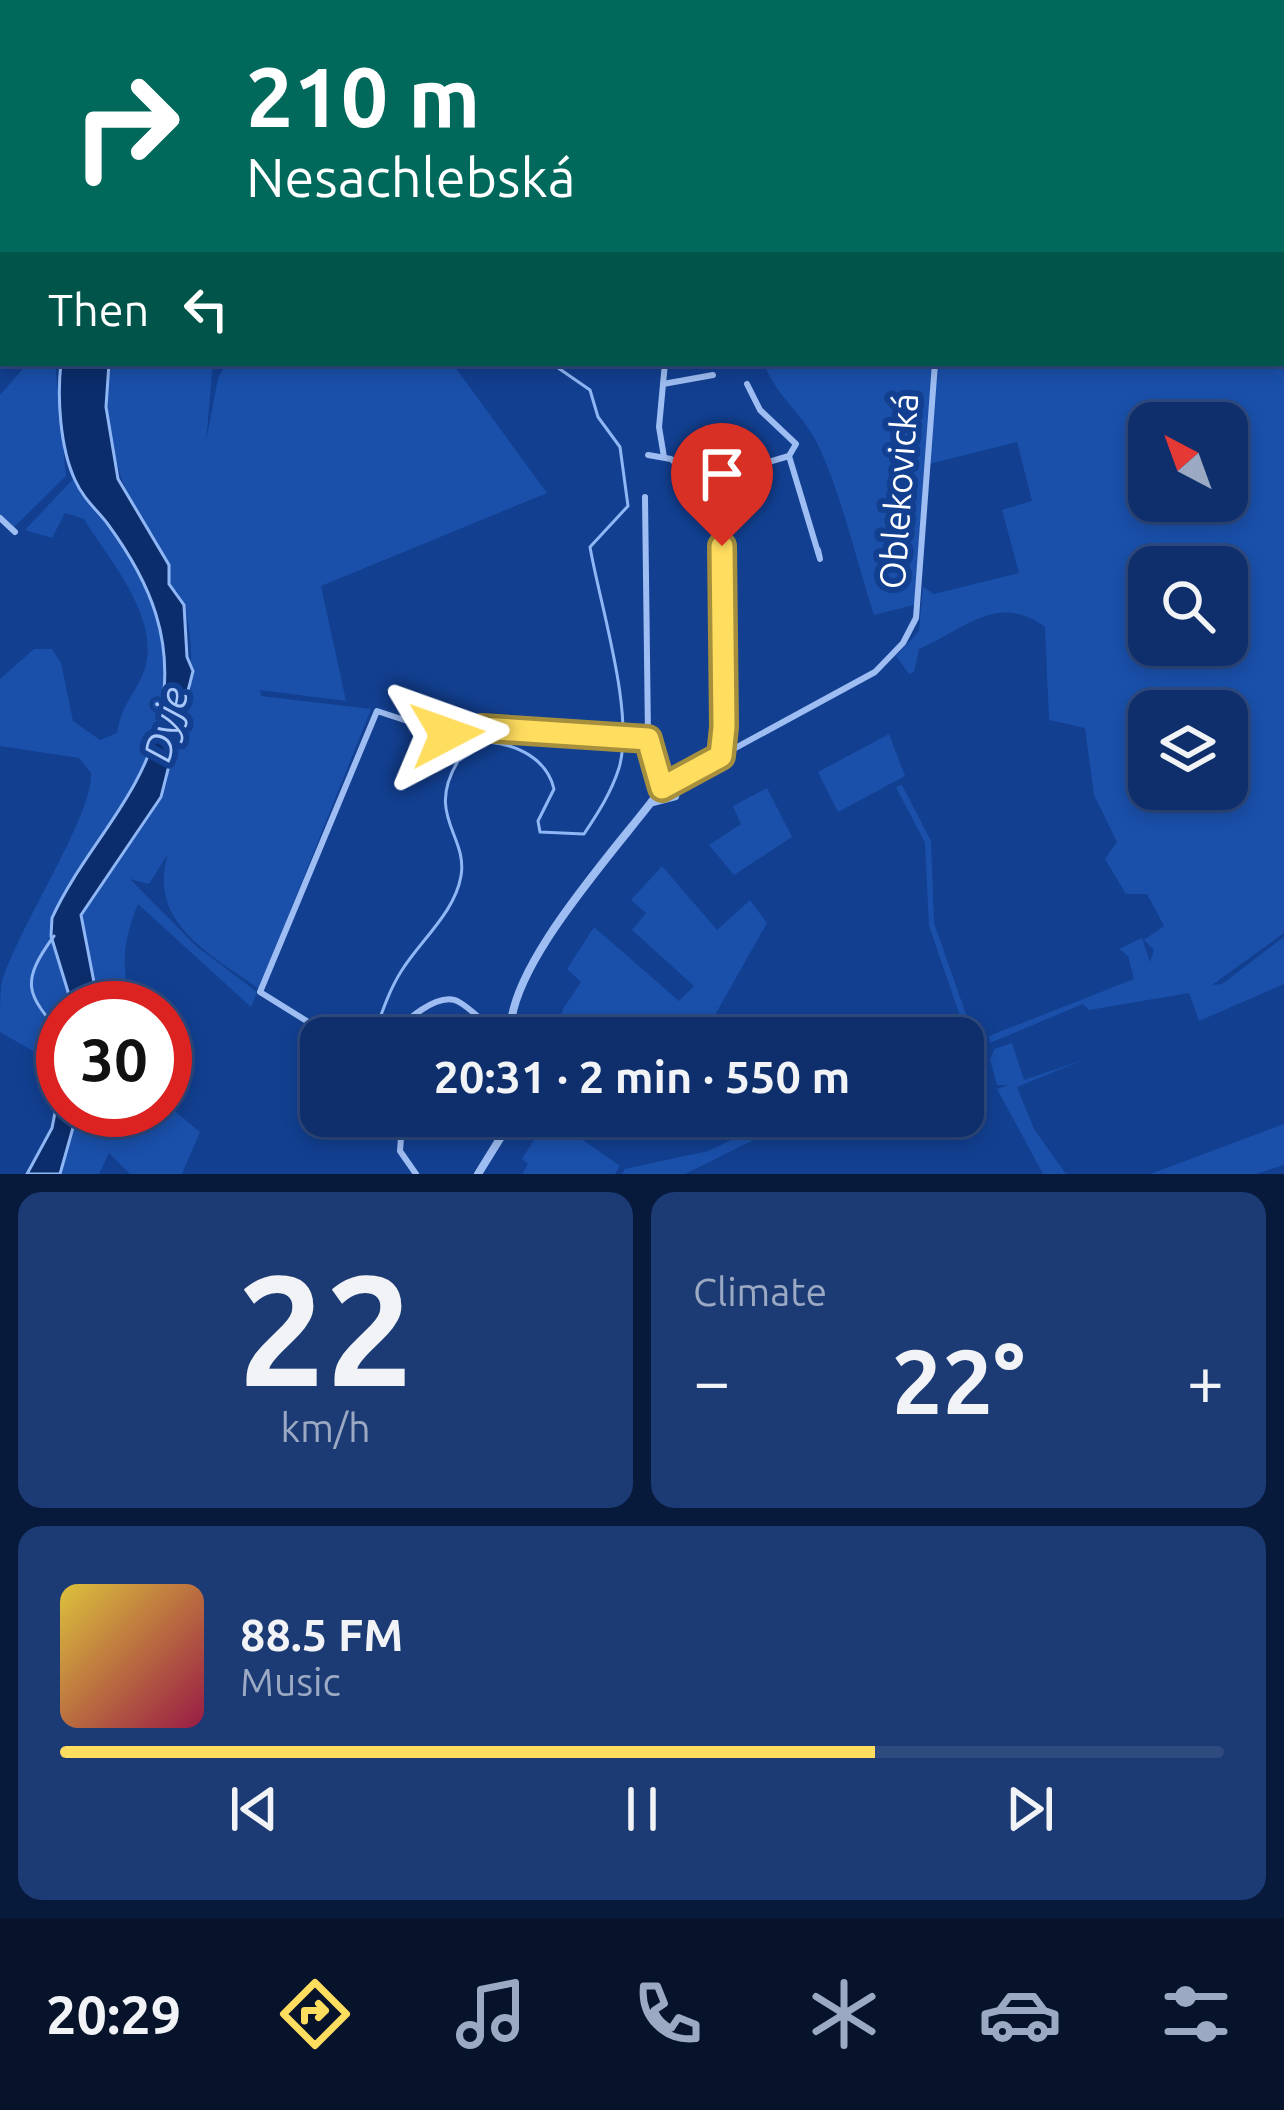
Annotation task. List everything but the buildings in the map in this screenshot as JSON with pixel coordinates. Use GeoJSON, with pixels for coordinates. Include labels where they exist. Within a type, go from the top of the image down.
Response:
{"type":"FeatureCollection","features":[{"type":"Feature","properties":{"kind":"street"},"geometry":{"type":"LineString","coordinates":[[664,457],[659,427],[665,366]]}},
{"type":"Feature","properties":{"kind":"street","name":"Oblekovická"},"geometry":{"type":"LineString","coordinates":[[512,1017],[551,929],[662,788],[875,672],[914,625],[935,366]]}},
{"type":"Feature","properties":{"kind":"street"},"geometry":{"type":"LineString","coordinates":[[663,384],[713,375]]}},
{"type":"Feature","properties":{"kind":"street"},"geometry":{"type":"LineString","coordinates":[[699,495],[714,478],[789,456],[796,444],[760,410],[747,383]]}},
{"type":"Feature","properties":{"kind":"street"},"geometry":{"type":"LineString","coordinates":[[648,454],[681,468],[722,546],[721,756]]}},
{"type":"Feature","properties":{"kind":"street"},"geometry":{"type":"LineString","coordinates":[[789,456],[818,550]]}},
{"type":"Feature","properties":{"kind":"street"},"geometry":{"type":"LineString","coordinates":[[645,497],[648,739],[662,788]]}},
{"type":"Feature","properties":{"kind":"street"},"geometry":{"type":"LineString","coordinates":[[0,518],[15,532]]}},
{"type":"Feature","properties":{"kind":"street"},"geometry":{"type":"LineString","coordinates":[[300,1017],[260,992],[376,711],[447,734],[482,728],[648,739]]}},
{"type":"Feature","properties":{"kind":"street","name":"Oblekovická"},"geometry":{"type":"LineString","coordinates":[[652,802],[676,797],[679,780]]}},
{"type":"Feature","properties":{"kind":"street"},"geometry":{"type":"LineString","coordinates":[[412,1017],[449,1001],[460,1002],[480,1017]]}},
{"type":"Feature","properties":{"kind":"street"},"geometry":{"type":"LineString","coordinates":[[401,1137],[400,1151],[416,1174]]}},
{"type":"Feature","properties":{"kind":"street"},"geometry":{"type":"LineString","coordinates":[[478,1174],[501,1137]]}},
{"type":"Feature","properties":{"kind":"shaded area"},"geometry":{"type":"Polygon","coordinates":[[[25,366],[55,366],[66,476],[14,527],[0,515],[0,395],[25,366]]]}},
{"type":"Feature","properties":{"kind":"shaded area"},"geometry":{"type":"Polygon","coordinates":[[[213,366],[206,442],[218,378],[225,366],[454,366],[547,493],[321,586],[346,701],[260,690],[261,696],[371,709],[259,989],[203,949],[175,918],[166,899],[168,854],[149,884],[130,879],[196,946],[257,992],[251,1007],[138,904],[125,956],[127,981],[94,981],[81,915],[161,797],[184,699],[191,691],[186,612],[122,479],[107,403],[107,370],[213,366]]]}},
{"type":"Feature","properties":{"kind":"shaded area"},"geometry":{"type":"Polygon","coordinates":[[[765,366],[1284,366],[1284,933],[1212,985],[1222,984],[1284,937],[1284,984],[1199,1021],[1189,993],[1089,1010],[1083,1004],[990,1043],[989,1036],[1134,979],[1128,956],[1119,949],[1142,938],[1150,962],[1154,950],[1144,940],[1164,926],[1147,894],[1126,894],[1105,859],[1117,842],[1094,795],[1085,728],[1049,720],[1045,627],[1027,617],[996,613],[919,649],[914,672],[909,674],[896,656],[919,631],[923,587],[934,594],[1019,573],[1002,510],[1032,501],[1017,442],[925,465],[914,605],[874,615],[828,467],[806,425],[765,366]]]}},
{"type":"Feature","properties":{"kind":"shaded area"},"geometry":{"type":"Polygon","coordinates":[[[74,478],[145,578],[160,616],[165,666],[160,716],[135,788],[115,824],[67,886],[52,919],[52,943],[65,981],[36,981],[33,1051],[0,1032],[1,985],[68,845],[89,792],[91,773],[79,758],[0,746],[0,679],[34,649],[52,649],[61,663],[73,721],[100,740],[117,733],[148,654],[146,633],[131,592],[84,519],[65,513],[52,538],[25,530],[74,478]]]}},
{"type":"Feature","properties":{"kind":"shaded area"},"geometry":{"type":"Polygon","coordinates":[[[889,734],[905,776],[838,812],[818,772],[889,734]]]}},
{"type":"Feature","properties":{"kind":"shaded area"},"geometry":{"type":"Polygon","coordinates":[[[902,785],[931,841],[934,923],[967,1017],[960,1017],[929,926],[925,843],[896,787],[902,785]]]}},
{"type":"Feature","properties":{"kind":"shaded area"},"geometry":{"type":"Polygon","coordinates":[[[767,788],[792,837],[734,875],[709,845],[741,824],[733,806],[767,788]]]}},
{"type":"Feature","properties":{"kind":"shaded area"},"geometry":{"type":"Polygon","coordinates":[[[662,866],[717,930],[750,900],[767,923],[714,1017],[561,1017],[581,982],[567,969],[594,927],[679,1001],[694,986],[632,930],[646,913],[631,900],[662,866]]]}},
{"type":"Feature","properties":{"kind":"shaded area"},"geometry":{"type":"Polygon","coordinates":[[[1012,1043],[1024,1080],[1083,1060],[1017,1087],[1034,1129],[1066,1174],[1043,1174],[997,1089],[1008,1085],[997,1085],[990,1060],[994,1049],[1012,1043]]]}},
{"type":"Feature","properties":{"kind":"shaded area"},"geometry":{"type":"Polygon","coordinates":[[[1284,1124],[1284,1165],[1256,1174],[1150,1174],[1284,1124]]]}},
{"type":"Feature","properties":{"kind":"shaded area"},"geometry":{"type":"Polygon","coordinates":[[[192,1125],[200,1132],[182,1174],[130,1174],[109,1153],[99,1174],[60,1174],[70,1137],[192,1137],[192,1125]]]}},
{"type":"Feature","properties":{"kind":"shaded area"},"geometry":{"type":"Polygon","coordinates":[[[536,1137],[579,1137],[620,1166],[615,1174],[522,1174],[528,1164],[522,1159],[536,1137]]]}},
{"type":"Feature","properties":{"kind":"shaded area"},"geometry":{"type":"Polygon","coordinates":[[[737,1137],[760,1137],[685,1174],[622,1174],[625,1169],[708,1151],[737,1137]]]}},
{"type":"Feature","properties":{"kind":"water","name":"Dyje"},"geometry":{"type":"Polygon","coordinates":[[[61,366],[109,366],[106,407],[118,479],[169,565],[169,584],[184,605],[187,657],[193,671],[161,797],[81,915],[94,981],[65,981],[51,936],[52,918],[140,773],[160,718],[165,664],[147,591],[123,545],[82,492],[70,467],[61,422],[61,366]]]}},
{"type":"Feature","properties":{"kind":"water"},"geometry":{"type":"Polygon","coordinates":[[[47,1137],[70,1137],[60,1174],[27,1174],[47,1137]]]}},
{"type":"Feature","properties":{"kind":"waterway"},"geometry":{"type":"LineString","coordinates":[[381,1017],[397,978],[458,889],[462,862],[446,811],[449,780],[458,761],[489,742],[530,755],[545,769],[554,789],[538,821],[540,832],[584,834],[619,768],[623,719],[590,547],[628,506],[620,447],[598,417],[590,390],[555,366]]}},
{"type":"Feature","properties":{"kind":"waterway"},"geometry":{"type":"LineString","coordinates":[[36,1001],[32,989],[35,967],[54,936]]}},
{"type":"Feature","properties":{"kind":"route"},"geometry":{"type":"LineString","coordinates":[[447,734],[482,728],[648,739],[662,788],[702,770],[721,756],[724,727],[722,546]]}}]}
